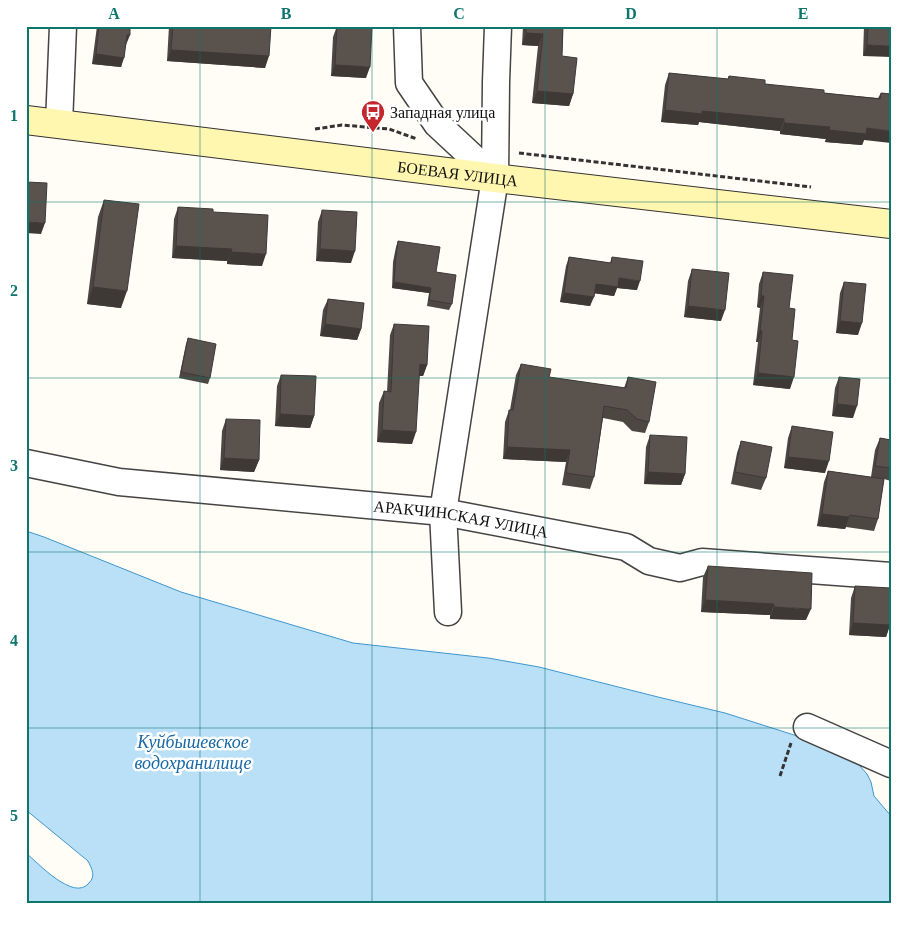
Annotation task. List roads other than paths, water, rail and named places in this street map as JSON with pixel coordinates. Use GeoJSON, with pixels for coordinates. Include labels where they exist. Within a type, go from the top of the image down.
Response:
{"type":"FeatureCollection","features":[{"type":"Feature","properties":{"kind":"main road","name":"БОЕВАЯ УЛИЦА"},"geometry":{"type":"LineString","coordinates":[[26,120],[495,178],[891,224]]}},
{"type":"Feature","properties":{"kind":"street"},"geometry":{"type":"LineString","coordinates":[[59,124],[63,26]]}},
{"type":"Feature","properties":{"kind":"street"},"geometry":{"type":"LineString","coordinates":[[407,26],[409,84],[436,124],[495,178]]}},
{"type":"Feature","properties":{"kind":"street"},"geometry":{"type":"LineString","coordinates":[[448,612],[443,512],[495,178],[498,26]]}},
{"type":"Feature","properties":{"kind":"street","name":"АРАКЧИНСКАЯ УЛИЦА"},"geometry":{"type":"LineString","coordinates":[[26,464],[119,482],[443,512],[626,547],[649,561],[680,568],[702,562],[891,576]]}},
{"type":"Feature","properties":{"kind":"street"},"geometry":{"type":"LineString","coordinates":[[800,731],[891,764]]}},
{"type":"Feature","properties":{"kind":"water","name":"Куйбышевское водохранилище"},"geometry":{"type":"Polygon","coordinates":[[[26,531],[181,592],[353,643],[488,658],[539,667],[725,713],[794,735],[825,748],[859,765],[871,782],[874,796],[891,816],[891,904],[26,904],[26,853],[56,879],[75,888],[82,888],[89,883],[93,875],[88,861],[26,810],[26,531]]]}},
{"type":"Feature","properties":{"kind":"place","name":"Западная улица"},"geometry":{"type":"Point","coordinates":[373,133]}}]}
